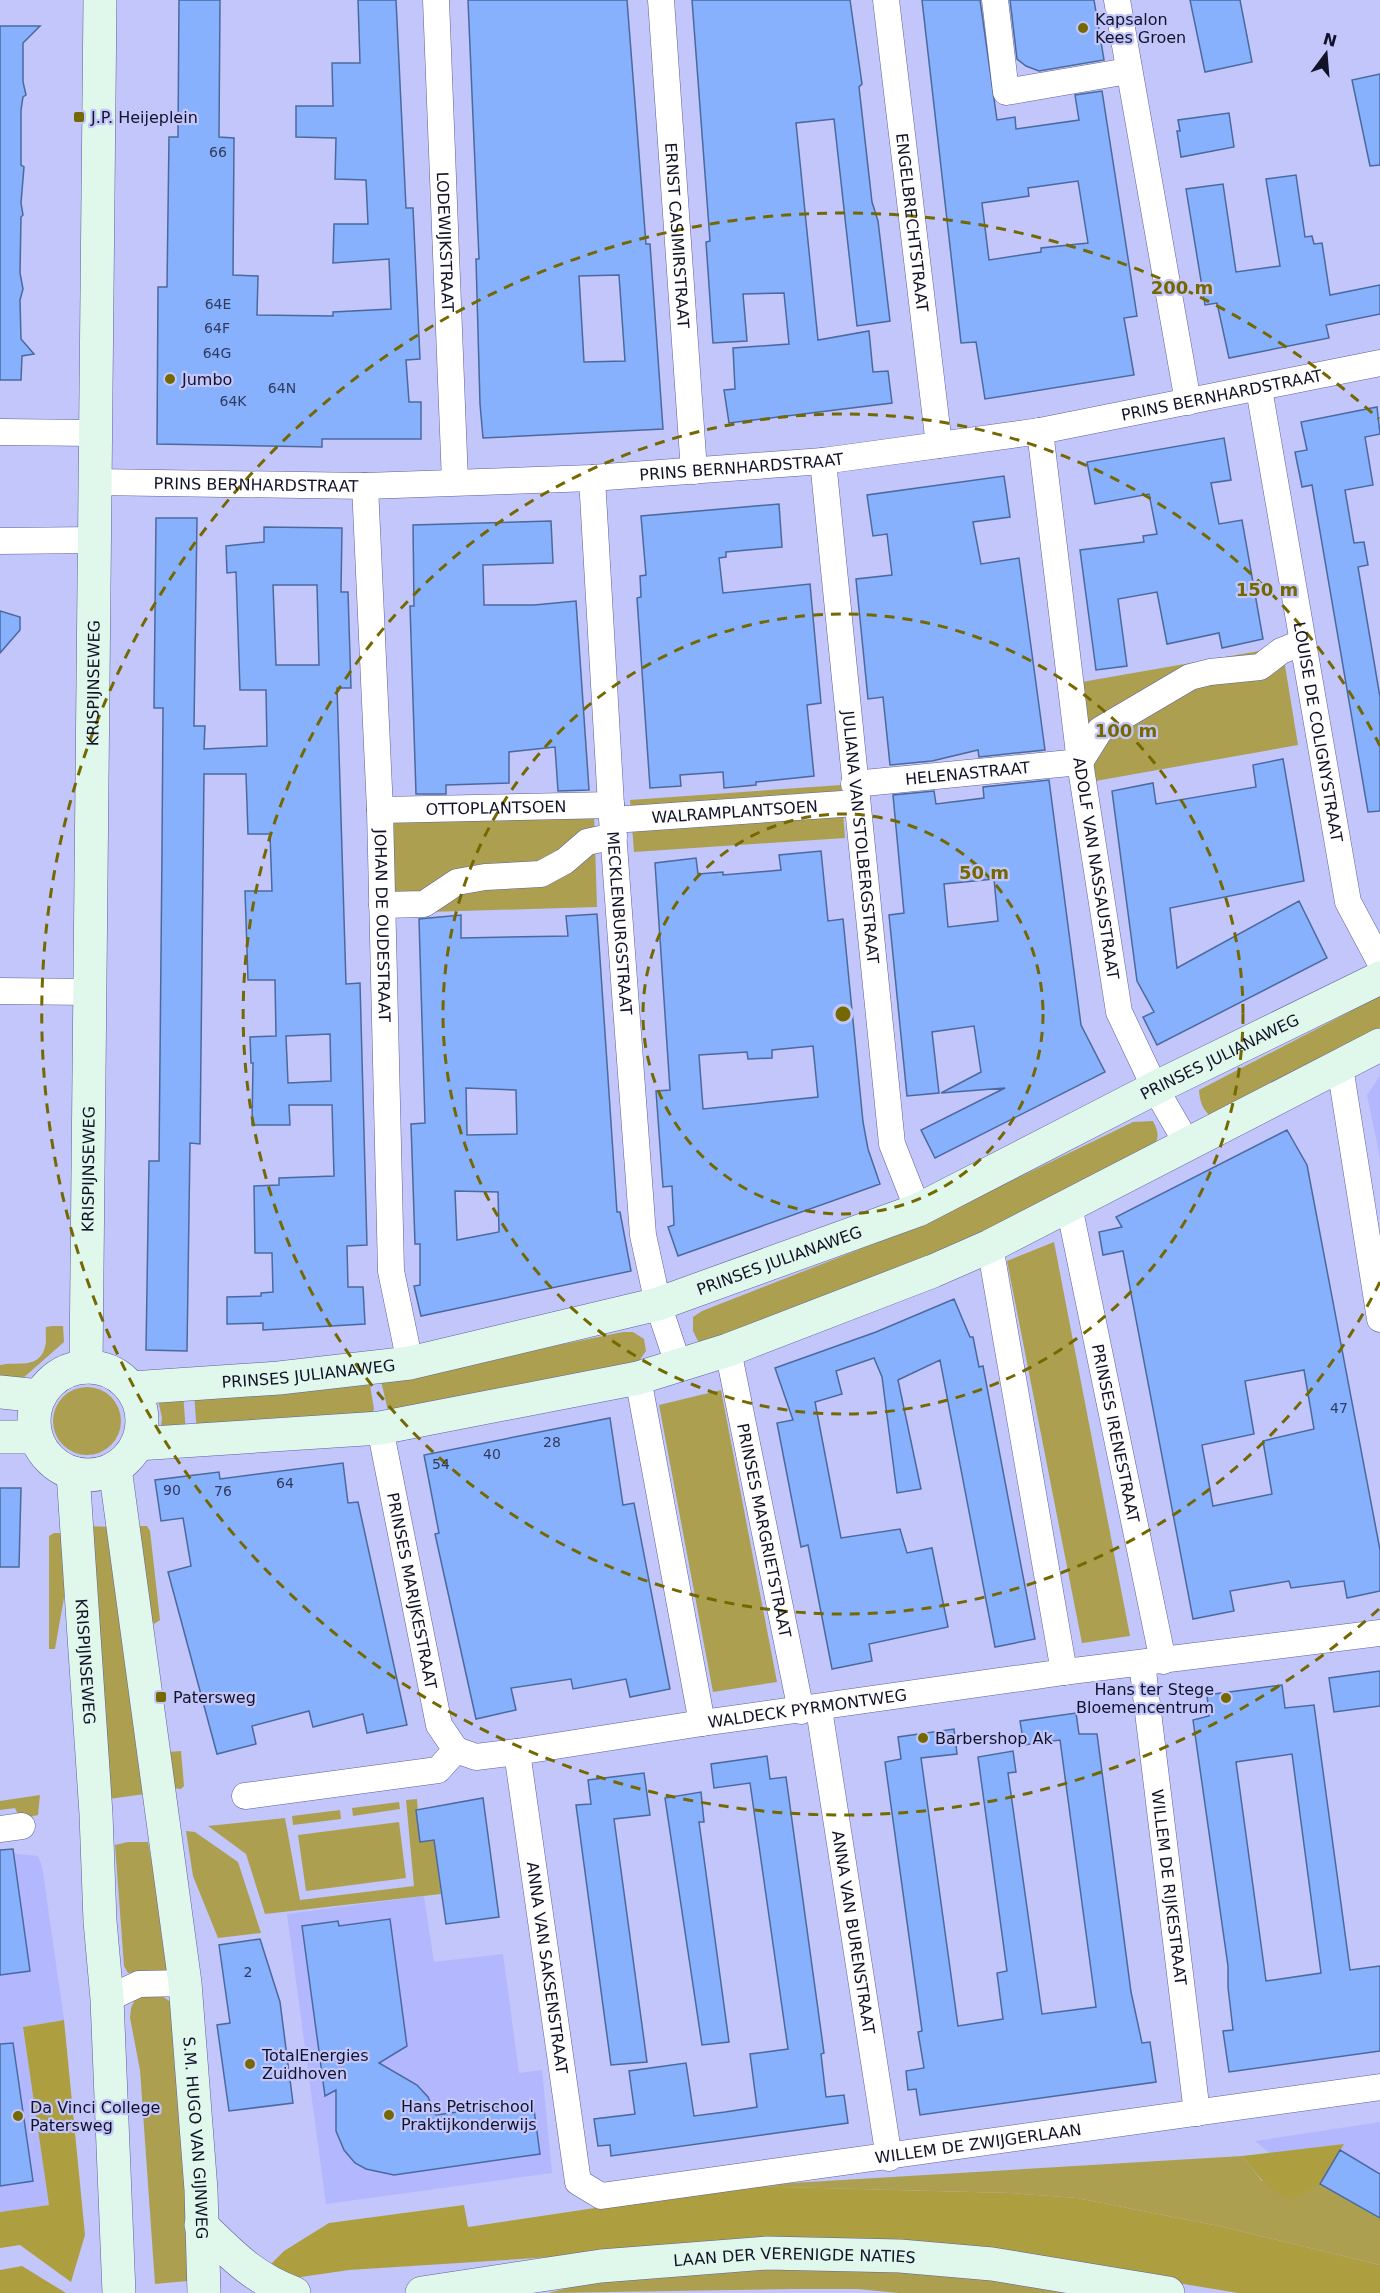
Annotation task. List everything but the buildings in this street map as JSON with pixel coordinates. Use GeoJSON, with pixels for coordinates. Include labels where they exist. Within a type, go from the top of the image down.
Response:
{"type":"FeatureCollection","features":[{"type":"Feature","properties":{"kind":"street","name":"KRISPIJNSEWEG"},"geometry":{"type":"LineString","coordinates":[[86,1367],[100,0]]}},
{"type":"Feature","properties":{"kind":"street","name":"LODEWIJKSTRAAT"},"geometry":{"type":"LineString","coordinates":[[436,0],[455,482]]}},
{"type":"Feature","properties":{"kind":"street","name":"ERNST CASIMIRSTRAAT"},"geometry":{"type":"LineString","coordinates":[[661,0],[694,471]]}},
{"type":"Feature","properties":{"kind":"street","name":"ENGELBRECHTSTRAAT"},"geometry":{"type":"LineString","coordinates":[[886,0],[939,445]]}},
{"type":"Feature","properties":{"kind":"street"},"geometry":{"type":"LineString","coordinates":[[995,0],[1006,92],[1128,71]]}},
{"type":"Feature","properties":{"kind":"street"},"geometry":{"type":"LineString","coordinates":[[1117,0],[1188,402]]}},
{"type":"Feature","properties":{"kind":"street","name":"PRINS BERNHARDSTRAAT"},"geometry":{"type":"LineString","coordinates":[[94,482],[365,486],[592,478],[823,461],[1040,431],[1380,363]]}},
{"type":"Feature","properties":{"kind":"street","name":"LOUISE DE COLIGNYSTRAAT"},"geometry":{"type":"LineString","coordinates":[[1259,389],[1301,643],[1348,902],[1380,962]]}},
{"type":"Feature","properties":{"kind":"street","name":"ADOLF VAN NASSAUSTRAAT"},"geometry":{"type":"LineString","coordinates":[[1040,431],[1080,762],[1119,1012],[1155,1088],[1188,1145]]}},
{"type":"Feature","properties":{"kind":"street"},"geometry":{"type":"LineString","coordinates":[[0,432],[95,433]]}},
{"type":"Feature","properties":{"kind":"street","name":"JULIANA VAN STOLBERGSTRAAT"},"geometry":{"type":"LineString","coordinates":[[823,461],[892,1144],[918,1209]]}},
{"type":"Feature","properties":{"kind":"street","name":"MECKLENBURGSTRAAT"},"geometry":{"type":"LineString","coordinates":[[592,478],[613,820],[643,1235],[658,1304],[678,1364]]}},
{"type":"Feature","properties":{"kind":"street","name":"JOHAN DE OUDESTRAAT"},"geometry":{"type":"LineString","coordinates":[[365,486],[380,810],[391,1270],[410,1363]]}},
{"type":"Feature","properties":{"kind":"street"},"geometry":{"type":"LineString","coordinates":[[0,541],[95,540]]}},
{"type":"Feature","properties":{"kind":"street"},"geometry":{"type":"LineString","coordinates":[[1080,762],[1100,730],[1190,677],[1210,672],[1260,667],[1281,651],[1301,643]]}},
{"type":"Feature","properties":{"kind":"street","name":"HELENASTRAAT"},"geometry":{"type":"LineString","coordinates":[[855,794],[1080,762]]}},
{"type":"Feature","properties":{"kind":"street","name":"WALRAMPLANTSOEN"},"geometry":{"type":"LineString","coordinates":[[613,820],[855,794]]}},
{"type":"Feature","properties":{"kind":"street","name":"OTTOPLANTSOEN"},"geometry":{"type":"LineString","coordinates":[[380,810],[613,820]]}},
{"type":"Feature","properties":{"kind":"street"},"geometry":{"type":"LineString","coordinates":[[382,905],[424,904],[457,882],[485,877],[541,873],[565,861],[613,820]]}},
{"type":"Feature","properties":{"kind":"street","name":"PRINSES JULIANAWEG"},"geometry":{"type":"LineString","coordinates":[[131,1388],[279,1378],[410,1363],[658,1304],[918,1209],[1155,1088],[1380,978]]}},
{"type":"Feature","properties":{"kind":"street"},"geometry":{"type":"LineString","coordinates":[[0,991],[90,992]]}},
{"type":"Feature","properties":{"kind":"street"},"geometry":{"type":"LineString","coordinates":[[137,1444],[380,1428],[638,1378],[728,1350],[933,1271],[990,1246],[1340,1068],[1380,1045]]}},
{"type":"Feature","properties":{"kind":"street"},"geometry":{"type":"LineString","coordinates":[[1340,1068],[1377,1285],[1380,1319]]}},
{"type":"Feature","properties":{"kind":"street","name":"PRINSES IRENESTRAAT"},"geometry":{"type":"LineString","coordinates":[[1069,1206],[1152,1662]]}},
{"type":"Feature","properties":{"kind":"street"},"geometry":{"type":"LineString","coordinates":[[990,1246],[1065,1672]]}},
{"type":"Feature","properties":{"kind":"street","name":"PRINSES MARGRIETSTRAAT"},"geometry":{"type":"LineString","coordinates":[[728,1350],[810,1710]]}},
{"type":"Feature","properties":{"kind":"street"},"geometry":{"type":"LineString","coordinates":[[86,1367],[116,1375],[131,1388],[142,1415],[137,1444],[124,1462],[115,1468],[94,1475],[73,1473],[46,1456],[36,1437],[34,1416],[40,1396],[59,1375],[86,1367]]}},
{"type":"Feature","properties":{"kind":"street"},"geometry":{"type":"LineString","coordinates":[[638,1378],[702,1723]]}},
{"type":"Feature","properties":{"kind":"street"},"geometry":{"type":"LineString","coordinates":[[0,1392],[40,1396]]}},
{"type":"Feature","properties":{"kind":"street","name":"PRINSES MARIJKESTRAAT"},"geometry":{"type":"LineString","coordinates":[[380,1428],[439,1725],[456,1750]]}},
{"type":"Feature","properties":{"kind":"street"},"geometry":{"type":"LineString","coordinates":[[0,1437],[36,1437]]}},
{"type":"Feature","properties":{"kind":"street","name":"S.M. HUGO VAN GIJNWEG"},"geometry":{"type":"LineString","coordinates":[[115,1468],[185,1983],[204,2293]]}},
{"type":"Feature","properties":{"kind":"street","name":"KRISPIJNSEWEG"},"geometry":{"type":"LineString","coordinates":[[73,1473],[96,1814],[100,1921],[108,1999]]}},
{"type":"Feature","properties":{"kind":"street","name":"WALDECK PYRMONTWEG"},"geometry":{"type":"LineString","coordinates":[[456,1750],[476,1757],[517,1752],[702,1723],[810,1710],[1065,1672],[1380,1633]]}},
{"type":"Feature","properties":{"kind":"street","name":"WILLEM DE RIJKESTRAAT"},"geometry":{"type":"LineString","coordinates":[[1152,1662],[1197,2112]]}},
{"type":"Feature","properties":{"kind":"street","name":"ANNA VAN BURENSTRAAT"},"geometry":{"type":"LineString","coordinates":[[810,1710],[889,2158]]}},
{"type":"Feature","properties":{"kind":"street"},"geometry":{"type":"LineString","coordinates":[[245,1796],[438,1770],[456,1750]]}},
{"type":"Feature","properties":{"kind":"street","name":"ANNA VAN SAKSENSTRAAT"},"geometry":{"type":"LineString","coordinates":[[517,1752],[578,2182]]}},
{"type":"Feature","properties":{"kind":"street"},"geometry":{"type":"LineString","coordinates":[[119,2293],[108,1999],[139,1984],[185,1983]]}},
{"type":"Feature","properties":{"kind":"street","name":"WILLEM DE ZWIJGERLAAN"},"geometry":{"type":"LineString","coordinates":[[578,2182],[601,2196],[889,2158],[1380,2087]]}},
{"type":"Feature","properties":{"kind":"street"},"geometry":{"type":"LineString","coordinates":[[201,2226],[248,2271],[270,2284],[294,2293]]}},
{"type":"Feature","properties":{"kind":"street","name":"LAAN DER VERENIGDE NATIES"},"geometry":{"type":"LineString","coordinates":[[422,2293],[601,2266],[767,2253],[900,2256],[992,2264],[1168,2293]]}},
{"type":"Feature","properties":{"kind":"shaded area"},"geometry":{"type":"Polygon","coordinates":[[[1282,647],[1298,745],[1090,782],[1076,683],[1282,647]]]}},
{"type":"Feature","properties":{"kind":"shaded area"},"geometry":{"type":"Polygon","coordinates":[[[841,785],[845,838],[634,852],[630,800],[841,785]]]}},
{"type":"Feature","properties":{"kind":"shaded area"},"geometry":{"type":"Polygon","coordinates":[[[594,811],[597,907],[394,913],[391,817],[594,811]]]}},
{"type":"Feature","properties":{"kind":"shaded area"},"geometry":{"type":"Polygon","coordinates":[[[1380,996],[1380,1031],[1213,1118],[1204,1109],[1199,1090],[1380,996]]]}},
{"type":"Feature","properties":{"kind":"shaded area"},"geometry":{"type":"Polygon","coordinates":[[[1380,1076],[1380,1158],[1367,1095],[1380,1076]]]}},
{"type":"Feature","properties":{"kind":"shaded area"},"geometry":{"type":"Polygon","coordinates":[[[1153,1121],[1158,1135],[1151,1149],[930,1261],[708,1345],[698,1341],[693,1331],[693,1317],[702,1311],[914,1228],[1133,1122],[1153,1121]]]}},
{"type":"Feature","properties":{"kind":"shaded area"},"geometry":{"type":"Polygon","coordinates":[[[1054,1242],[1130,1636],[1082,1643],[1007,1261],[1054,1242]]]}},
{"type":"Feature","properties":{"kind":"shaded area"},"geometry":{"type":"Polygon","coordinates":[[[63,1326],[64,1342],[22,1379],[0,1379],[0,1365],[27,1363],[38,1359],[45,1347],[46,1327],[63,1326]]]}},
{"type":"Feature","properties":{"kind":"shaded area"},"geometry":{"type":"Polygon","coordinates":[[[623,1332],[633,1332],[644,1339],[646,1351],[634,1368],[389,1415],[381,1381],[623,1332]]]}},
{"type":"Feature","properties":{"kind":"shaded area"},"geometry":{"type":"Polygon","coordinates":[[[363,1380],[370,1385],[374,1409],[371,1416],[197,1435],[194,1392],[363,1380]]]}},
{"type":"Feature","properties":{"kind":"shaded area"},"geometry":{"type":"Polygon","coordinates":[[[87,1387],[100,1390],[111,1397],[118,1408],[121,1421],[118,1434],[111,1445],[100,1452],[87,1455],[74,1452],[63,1445],[56,1434],[53,1421],[56,1408],[63,1397],[74,1390],[87,1387]]]}},
{"type":"Feature","properties":{"kind":"shaded area"},"geometry":{"type":"Polygon","coordinates":[[[721,1390],[777,1682],[713,1692],[659,1405],[721,1390]]]}},
{"type":"Feature","properties":{"kind":"shaded area"},"geometry":{"type":"Polygon","coordinates":[[[183,1392],[186,1434],[160,1435],[162,1418],[157,1395],[183,1392]]]}},
{"type":"Feature","properties":{"kind":"shaded area"},"geometry":{"type":"Polygon","coordinates":[[[86,1526],[112,1527],[145,1794],[109,1799],[86,1526]]]}},
{"type":"Feature","properties":{"kind":"shaded area"},"geometry":{"type":"Polygon","coordinates":[[[139,1526],[147,1526],[150,1531],[160,1620],[154,1624],[148,1612],[139,1526]]]}},
{"type":"Feature","properties":{"kind":"shaded area"},"geometry":{"type":"Polygon","coordinates":[[[62,1533],[65,1592],[55,1649],[49,1649],[49,1536],[62,1533]]]}},
{"type":"Feature","properties":{"kind":"shaded area"},"geometry":{"type":"Polygon","coordinates":[[[181,1751],[184,1786],[181,1789],[173,1788],[168,1752],[181,1751]]]}},
{"type":"Feature","properties":{"kind":"shaded area"},"geometry":{"type":"Polygon","coordinates":[[[40,1795],[38,1815],[20,1819],[15,1808],[0,1810],[0,1801],[40,1795]]]}},
{"type":"Feature","properties":{"kind":"shaded area"},"geometry":{"type":"Polygon","coordinates":[[[417,1799],[420,1842],[434,1840],[441,1894],[265,1914],[246,1854],[208,1826],[285,1818],[300,1900],[414,1886],[406,1800],[417,1799]]]}},
{"type":"Feature","properties":{"kind":"shaded area"},"geometry":{"type":"Polygon","coordinates":[[[399,1802],[400,1809],[353,1816],[352,1808],[399,1802]]]}},
{"type":"Feature","properties":{"kind":"shaded area"},"geometry":{"type":"Polygon","coordinates":[[[340,1810],[341,1819],[293,1825],[292,1816],[340,1810]]]}},
{"type":"Feature","properties":{"kind":"shaded area"},"geometry":{"type":"Polygon","coordinates":[[[399,1822],[406,1878],[306,1891],[298,1835],[399,1822]]]}},
{"type":"Feature","properties":{"kind":"shaded area"},"geometry":{"type":"Polygon","coordinates":[[[186,1831],[195,1832],[238,1862],[261,1933],[218,1938],[193,1876],[186,1831]]]}},
{"type":"Feature","properties":{"kind":"shaded area"},"geometry":{"type":"Polygon","coordinates":[[[128,1842],[148,1842],[170,1965],[168,1970],[128,1973],[124,1966],[115,1845],[128,1842]]]}},
{"type":"Feature","properties":{"kind":"shaded area","name":"Da Vinci College Patersweg"},"geometry":{"type":"Polygon","coordinates":[[[0,1854],[38,1856],[42,1866],[64,2020],[23,2027],[49,2205],[0,2212],[0,1854]]]}},
{"type":"Feature","properties":{"kind":"shaded area"},"geometry":{"type":"Polygon","coordinates":[[[424,1896],[434,1962],[503,1954],[519,2073],[542,2070],[552,2173],[326,2204],[287,1914],[424,1896]]]}},
{"type":"Feature","properties":{"kind":"shaded area"},"geometry":{"type":"Polygon","coordinates":[[[149,1992],[161,1995],[176,2006],[198,2280],[155,2284],[140,2070],[130,2018],[136,1997],[149,1992]]]}},
{"type":"Feature","properties":{"kind":"shaded area"},"geometry":{"type":"Polygon","coordinates":[[[64,2020],[85,2235],[71,2282],[20,2245],[0,2248],[0,2212],[49,2205],[23,2027],[64,2020]]]}},
{"type":"Feature","properties":{"kind":"shaded area"},"geometry":{"type":"Polygon","coordinates":[[[1380,2122],[1380,2244],[1255,2141],[1380,2122]]]}},
{"type":"Feature","properties":{"kind":"shaded area"},"geometry":{"type":"Polygon","coordinates":[[[1344,2144],[1320,2184],[1292,2200],[1270,2188],[1242,2156],[1344,2144]]]}},
{"type":"Feature","properties":{"kind":"shaded area"},"geometry":{"type":"Polygon","coordinates":[[[1242,2156],[1262,2181],[1320,2184],[1380,2218],[1380,2265],[1224,2227],[1077,2198],[1011,2193],[742,2186],[1242,2156]]]}},
{"type":"Feature","properties":{"kind":"shaded area"},"geometry":{"type":"Polygon","coordinates":[[[742,2186],[1011,2193],[1077,2198],[1224,2227],[1380,2265],[1380,2293],[1238,2293],[1027,2258],[567,2256],[349,2270],[294,2278],[264,2271],[284,2251],[329,2223],[464,2205],[468,2227],[742,2186]]]}},
{"type":"Feature","properties":{"kind":"shaded area"},"geometry":{"type":"Polygon","coordinates":[[[22,2266],[66,2293],[0,2293],[0,2270],[22,2266]]]}},
{"type":"Feature","properties":{"kind":"shaded area"},"geometry":{"type":"Polygon","coordinates":[[[704,2268],[955,2273],[1093,2293],[898,2293],[858,2289],[791,2289],[548,2293],[619,2275],[704,2268]]]}},
{"type":"Feature","properties":{"kind":"place","name":"Kapsalon Kees Groen"},"geometry":{"type":"Point","coordinates":[1083,28]}},
{"type":"Feature","properties":{"kind":"place","name":"J.P. Heijeplein"},"geometry":{"type":"Point","coordinates":[79,117]}},
{"type":"Feature","properties":{"kind":"place","name":"Jumbo"},"geometry":{"type":"Point","coordinates":[170,379]}},
{"type":"Feature","properties":{"kind":"place","name":"Patersweg"},"geometry":{"type":"Point","coordinates":[161,1697]}},
{"type":"Feature","properties":{"kind":"place","name":"Hans ter Stege Bloemencentrum"},"geometry":{"type":"Point","coordinates":[1226,1698]}},
{"type":"Feature","properties":{"kind":"place","name":"Barbershop Ak"},"geometry":{"type":"Point","coordinates":[923,1738]}},
{"type":"Feature","properties":{"kind":"place","name":"TotalEnergies Zuidhoven"},"geometry":{"type":"Point","coordinates":[250,2064]}},
{"type":"Feature","properties":{"kind":"place","name":"Hans Petrischool Praktijkonderwijs"},"geometry":{"type":"Point","coordinates":[389,2115]}},
{"type":"Feature","properties":{"kind":"place","name":"Da Vinci College Patersweg"},"geometry":{"type":"Point","coordinates":[18,2116]}}]}
